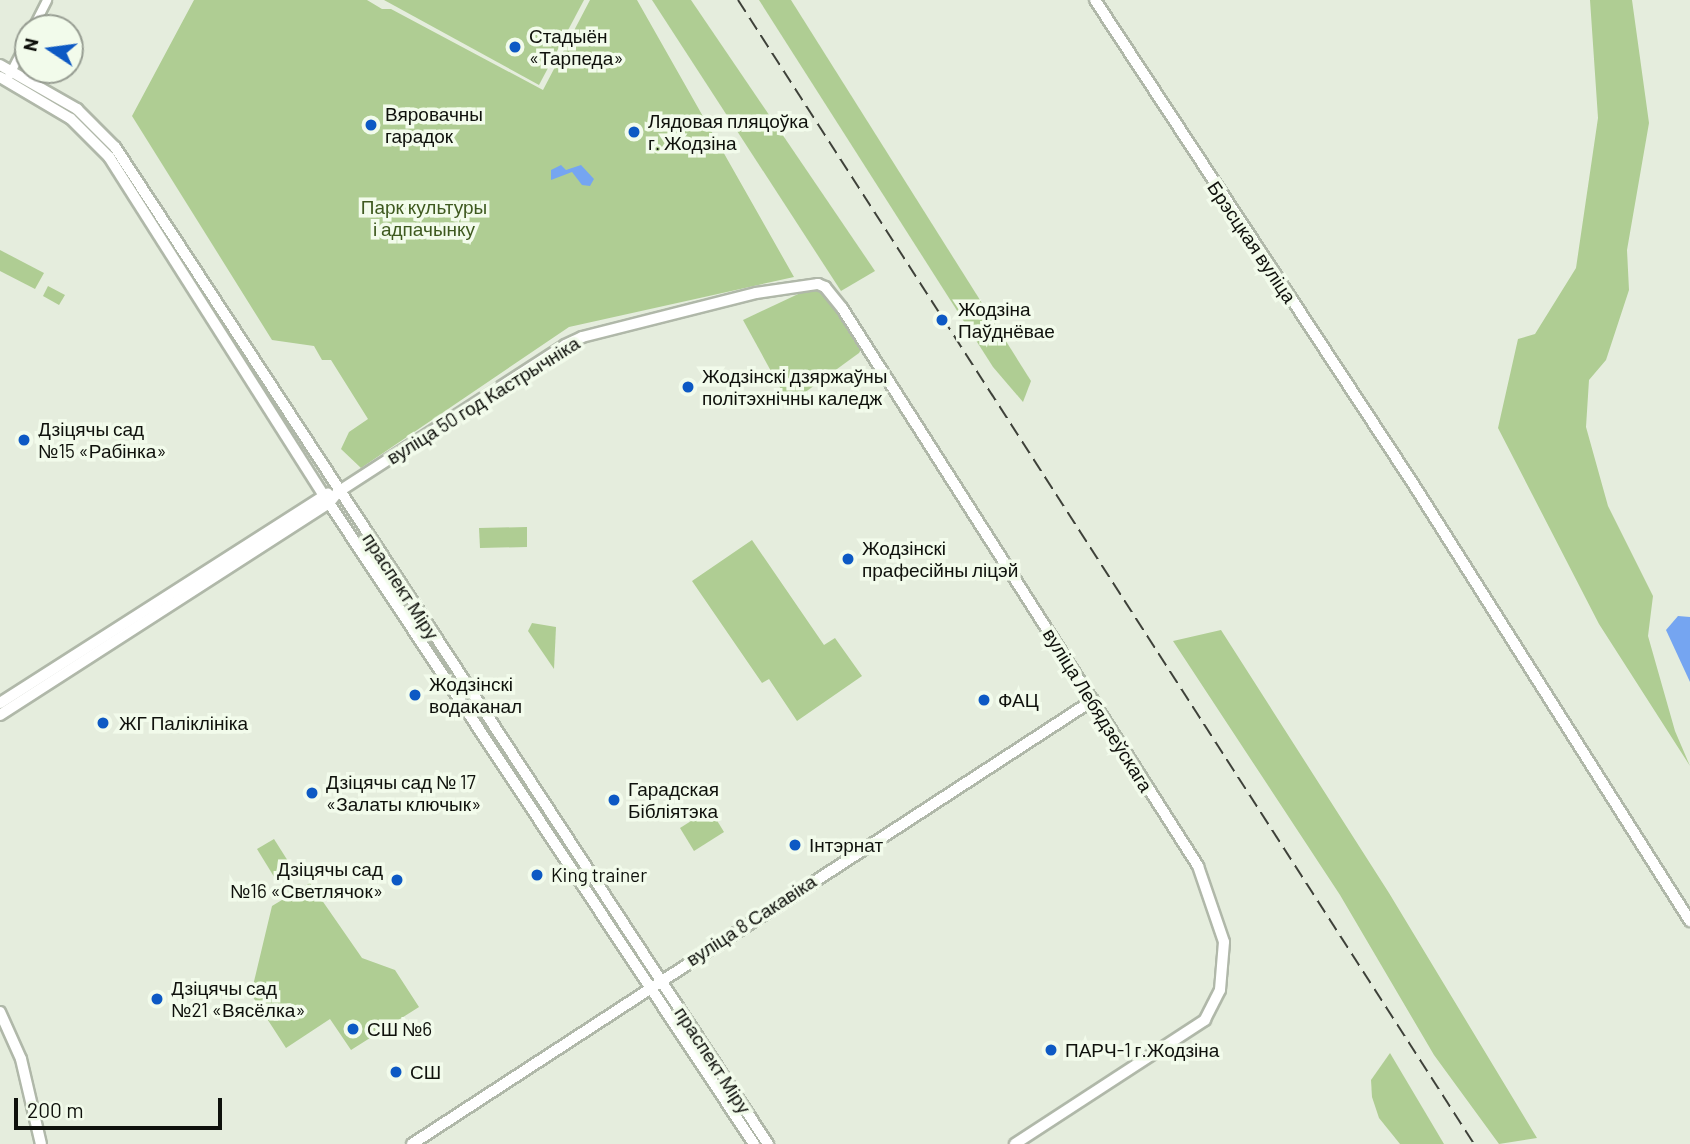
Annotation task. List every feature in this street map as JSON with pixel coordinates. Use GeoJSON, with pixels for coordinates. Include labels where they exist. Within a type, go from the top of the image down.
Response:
{"type":"FeatureCollection","features":[{"type":"Feature","properties":{"kind":"main road","name":"Брэсцкая вуліца"},"geometry":{"type":"LineString","coordinates":[[1095,0],[1412,482],[1690,921]]}},
{"type":"Feature","properties":{"kind":"main road","name":"праспект Міру"},"geometry":{"type":"LineString","coordinates":[[0,65],[6,76],[53,106],[94,140],[109,157],[326,498],[462,690]]}},
{"type":"Feature","properties":{"kind":"main road","name":"праспект Міру"},"geometry":{"type":"LineString","coordinates":[[6,76],[59,96],[101,130],[115,147],[225,314],[462,690],[655,983],[768,1144]]}},
{"type":"Feature","properties":{"kind":"main road","name":"вуліца Лебядзеўскага"},"geometry":{"type":"LineString","coordinates":[[756,293],[818,284],[831,291],[1205,879],[1224,942],[1223,974],[1217,1001],[1205,1020],[1015,1144]]}},
{"type":"Feature","properties":{"kind":"main road","name":"вуліца 50 год Кастрычніка"},"geometry":{"type":"LineString","coordinates":[[0,702],[338,492],[574,341],[756,293]]}},
{"type":"Feature","properties":{"kind":"main road"},"geometry":{"type":"LineString","coordinates":[[216,322],[225,314]]}},
{"type":"Feature","properties":{"kind":"main road","name":"вуліца 50 год Кастрычніка"},"geometry":{"type":"LineString","coordinates":[[0,715],[326,498]]}},
{"type":"Feature","properties":{"kind":"main road","name":"вуліца 8 Сакавіка"},"geometry":{"type":"LineString","coordinates":[[412,1144],[655,983],[1093,701]]}},
{"type":"Feature","properties":{"kind":"main road","name":"праспект Міру"},"geometry":{"type":"LineString","coordinates":[[655,983],[754,1144]]}},
{"type":"Feature","properties":{"kind":"main road"},"geometry":{"type":"LineString","coordinates":[[0,1012],[21,1059],[41,1144]]}},
{"type":"Feature","properties":{"kind":"main road"},"geometry":{"type":"LineString","coordinates":[[746,1133],[756,1126]]}},
{"type":"Feature","properties":{"kind":"green space","name":"Парк культуры і адпачынку"},"geometry":{"type":"Polygon","coordinates":[[[194,0],[367,0],[382,9],[391,9],[543,90],[590,0],[637,0],[794,277],[569,327],[361,468],[341,449],[349,432],[368,419],[331,360],[322,360],[314,346],[272,340],[132,116],[194,0]]]}},
{"type":"Feature","properties":{"kind":"green space","name":"Стадыён «Тарпеда»"},"geometry":{"type":"Polygon","coordinates":[[[384,0],[584,0],[539,85],[384,0]]]}},
{"type":"Feature","properties":{"kind":"green space"},"geometry":{"type":"Polygon","coordinates":[[[652,0],[691,0],[875,271],[841,291],[652,0]]]}},
{"type":"Feature","properties":{"kind":"green space"},"geometry":{"type":"Polygon","coordinates":[[[759,0],[791,0],[1031,381],[1023,402],[993,367],[759,0]]]}},
{"type":"Feature","properties":{"kind":"green space"},"geometry":{"type":"Polygon","coordinates":[[[1590,0],[1632,0],[1649,123],[1627,250],[1629,290],[1606,360],[1589,380],[1586,427],[1608,506],[1653,596],[1648,636],[1675,731],[1690,766],[1599,624],[1498,428],[1518,339],[1535,334],[1576,268],[1598,118],[1590,0]]]}},
{"type":"Feature","properties":{"kind":"green space"},"geometry":{"type":"Polygon","coordinates":[[[0,250],[44,273],[35,289],[0,271],[0,250]]]}},
{"type":"Feature","properties":{"kind":"green space"},"geometry":{"type":"Polygon","coordinates":[[[48,286],[65,295],[59,305],[43,296],[48,286]]]}},
{"type":"Feature","properties":{"kind":"green space"},"geometry":{"type":"Polygon","coordinates":[[[811,288],[830,295],[863,346],[859,353],[789,404],[743,320],[811,288]]]}},
{"type":"Feature","properties":{"kind":"green space"},"geometry":{"type":"Polygon","coordinates":[[[527,527],[527,547],[480,548],[479,528],[527,527]]]}},
{"type":"Feature","properties":{"kind":"green space"},"geometry":{"type":"Polygon","coordinates":[[[752,540],[824,645],[835,638],[862,676],[797,721],[769,679],[762,683],[692,581],[752,540]]]}},
{"type":"Feature","properties":{"kind":"green space"},"geometry":{"type":"Polygon","coordinates":[[[532,623],[556,627],[554,669],[528,631],[532,623]]]}},
{"type":"Feature","properties":{"kind":"green space"},"geometry":{"type":"Polygon","coordinates":[[[1221,630],[1389,893],[1537,1138],[1499,1144],[1434,1055],[1340,895],[1173,641],[1221,630]]]}},
{"type":"Feature","properties":{"kind":"green space"},"geometry":{"type":"Polygon","coordinates":[[[710,809],[724,832],[694,851],[680,828],[710,809]]]}},
{"type":"Feature","properties":{"kind":"green space"},"geometry":{"type":"Polygon","coordinates":[[[274,839],[293,869],[276,880],[257,849],[274,839]]]}},
{"type":"Feature","properties":{"kind":"green space"},"geometry":{"type":"Polygon","coordinates":[[[310,883],[362,958],[395,970],[419,1007],[351,1050],[330,1019],[286,1048],[251,994],[272,906],[310,883]]]}},
{"type":"Feature","properties":{"kind":"green space"},"geometry":{"type":"Polygon","coordinates":[[[1390,1053],[1444,1144],[1400,1144],[1379,1118],[1372,1097],[1371,1080],[1390,1053]]]}},
{"type":"Feature","properties":{"kind":"water"},"geometry":{"type":"Polygon","coordinates":[[[561,165],[566,170],[581,165],[594,179],[590,186],[582,185],[572,172],[551,180],[551,170],[561,165]]]}},
{"type":"Feature","properties":{"kind":"water"},"geometry":{"type":"Polygon","coordinates":[[[1678,616],[1690,617],[1690,682],[1666,630],[1678,616]]]}},
{"type":"Feature","properties":{"kind":"railway"},"geometry":{"type":"LineString","coordinates":[[738,0],[1474,1144]]}},
{"type":"Feature","properties":{"kind":"place","name":"Стадыён «Тарпеда»"},"geometry":{"type":"Point","coordinates":[515,47]}},
{"type":"Feature","properties":{"kind":"place","name":"Вяровачны гарадок"},"geometry":{"type":"Point","coordinates":[371,125]}},
{"type":"Feature","properties":{"kind":"place","name":"Лядовая пляцоўка г. Жодзіна"},"geometry":{"type":"Point","coordinates":[634,132]}},
{"type":"Feature","properties":{"kind":"place","name":"Жодзіна Паўднёвае"},"geometry":{"type":"Point","coordinates":[942,320]}},
{"type":"Feature","properties":{"kind":"place","name":"Жодзінскі дзяржаўны політэхнічны каледж"},"geometry":{"type":"Point","coordinates":[688,387]}},
{"type":"Feature","properties":{"kind":"place","name":"Дзіцячы сад №15 «Рабінка»"},"geometry":{"type":"Point","coordinates":[24,440]}},
{"type":"Feature","properties":{"kind":"place","name":"Жодзінскі прафесійны ліцэй"},"geometry":{"type":"Point","coordinates":[848,559]}},
{"type":"Feature","properties":{"kind":"place","name":"Жодзінскі водаканал"},"geometry":{"type":"Point","coordinates":[415,695]}},
{"type":"Feature","properties":{"kind":"place","name":"ФАЦ"},"geometry":{"type":"Point","coordinates":[984,700]}},
{"type":"Feature","properties":{"kind":"place","name":"ЖГ Паліклініка"},"geometry":{"type":"Point","coordinates":[103,723]}},
{"type":"Feature","properties":{"kind":"place","name":"Дзіцячы сад № 17 «Залаты ключык»"},"geometry":{"type":"Point","coordinates":[312,793]}},
{"type":"Feature","properties":{"kind":"place","name":"Гарадская Бібліятэка"},"geometry":{"type":"Point","coordinates":[614,800]}},
{"type":"Feature","properties":{"kind":"place","name":"Інтэрнат"},"geometry":{"type":"Point","coordinates":[795,845]}},
{"type":"Feature","properties":{"kind":"place","name":"King trainer"},"geometry":{"type":"Point","coordinates":[537,875]}},
{"type":"Feature","properties":{"kind":"place","name":"Дзіцячы сад №16 «Светлячок»"},"geometry":{"type":"Point","coordinates":[397,880]}},
{"type":"Feature","properties":{"kind":"place","name":"Дзіцячы сад №21 «Вясёлка»"},"geometry":{"type":"Point","coordinates":[157,999]}},
{"type":"Feature","properties":{"kind":"place","name":"СШ №6"},"geometry":{"type":"Point","coordinates":[353,1029]}},
{"type":"Feature","properties":{"kind":"place","name":"ПАРЧ-1 г.Жодзіна"},"geometry":{"type":"Point","coordinates":[1051,1050]}},
{"type":"Feature","properties":{"kind":"place","name":"СШ"},"geometry":{"type":"Point","coordinates":[396,1072]}}]}
